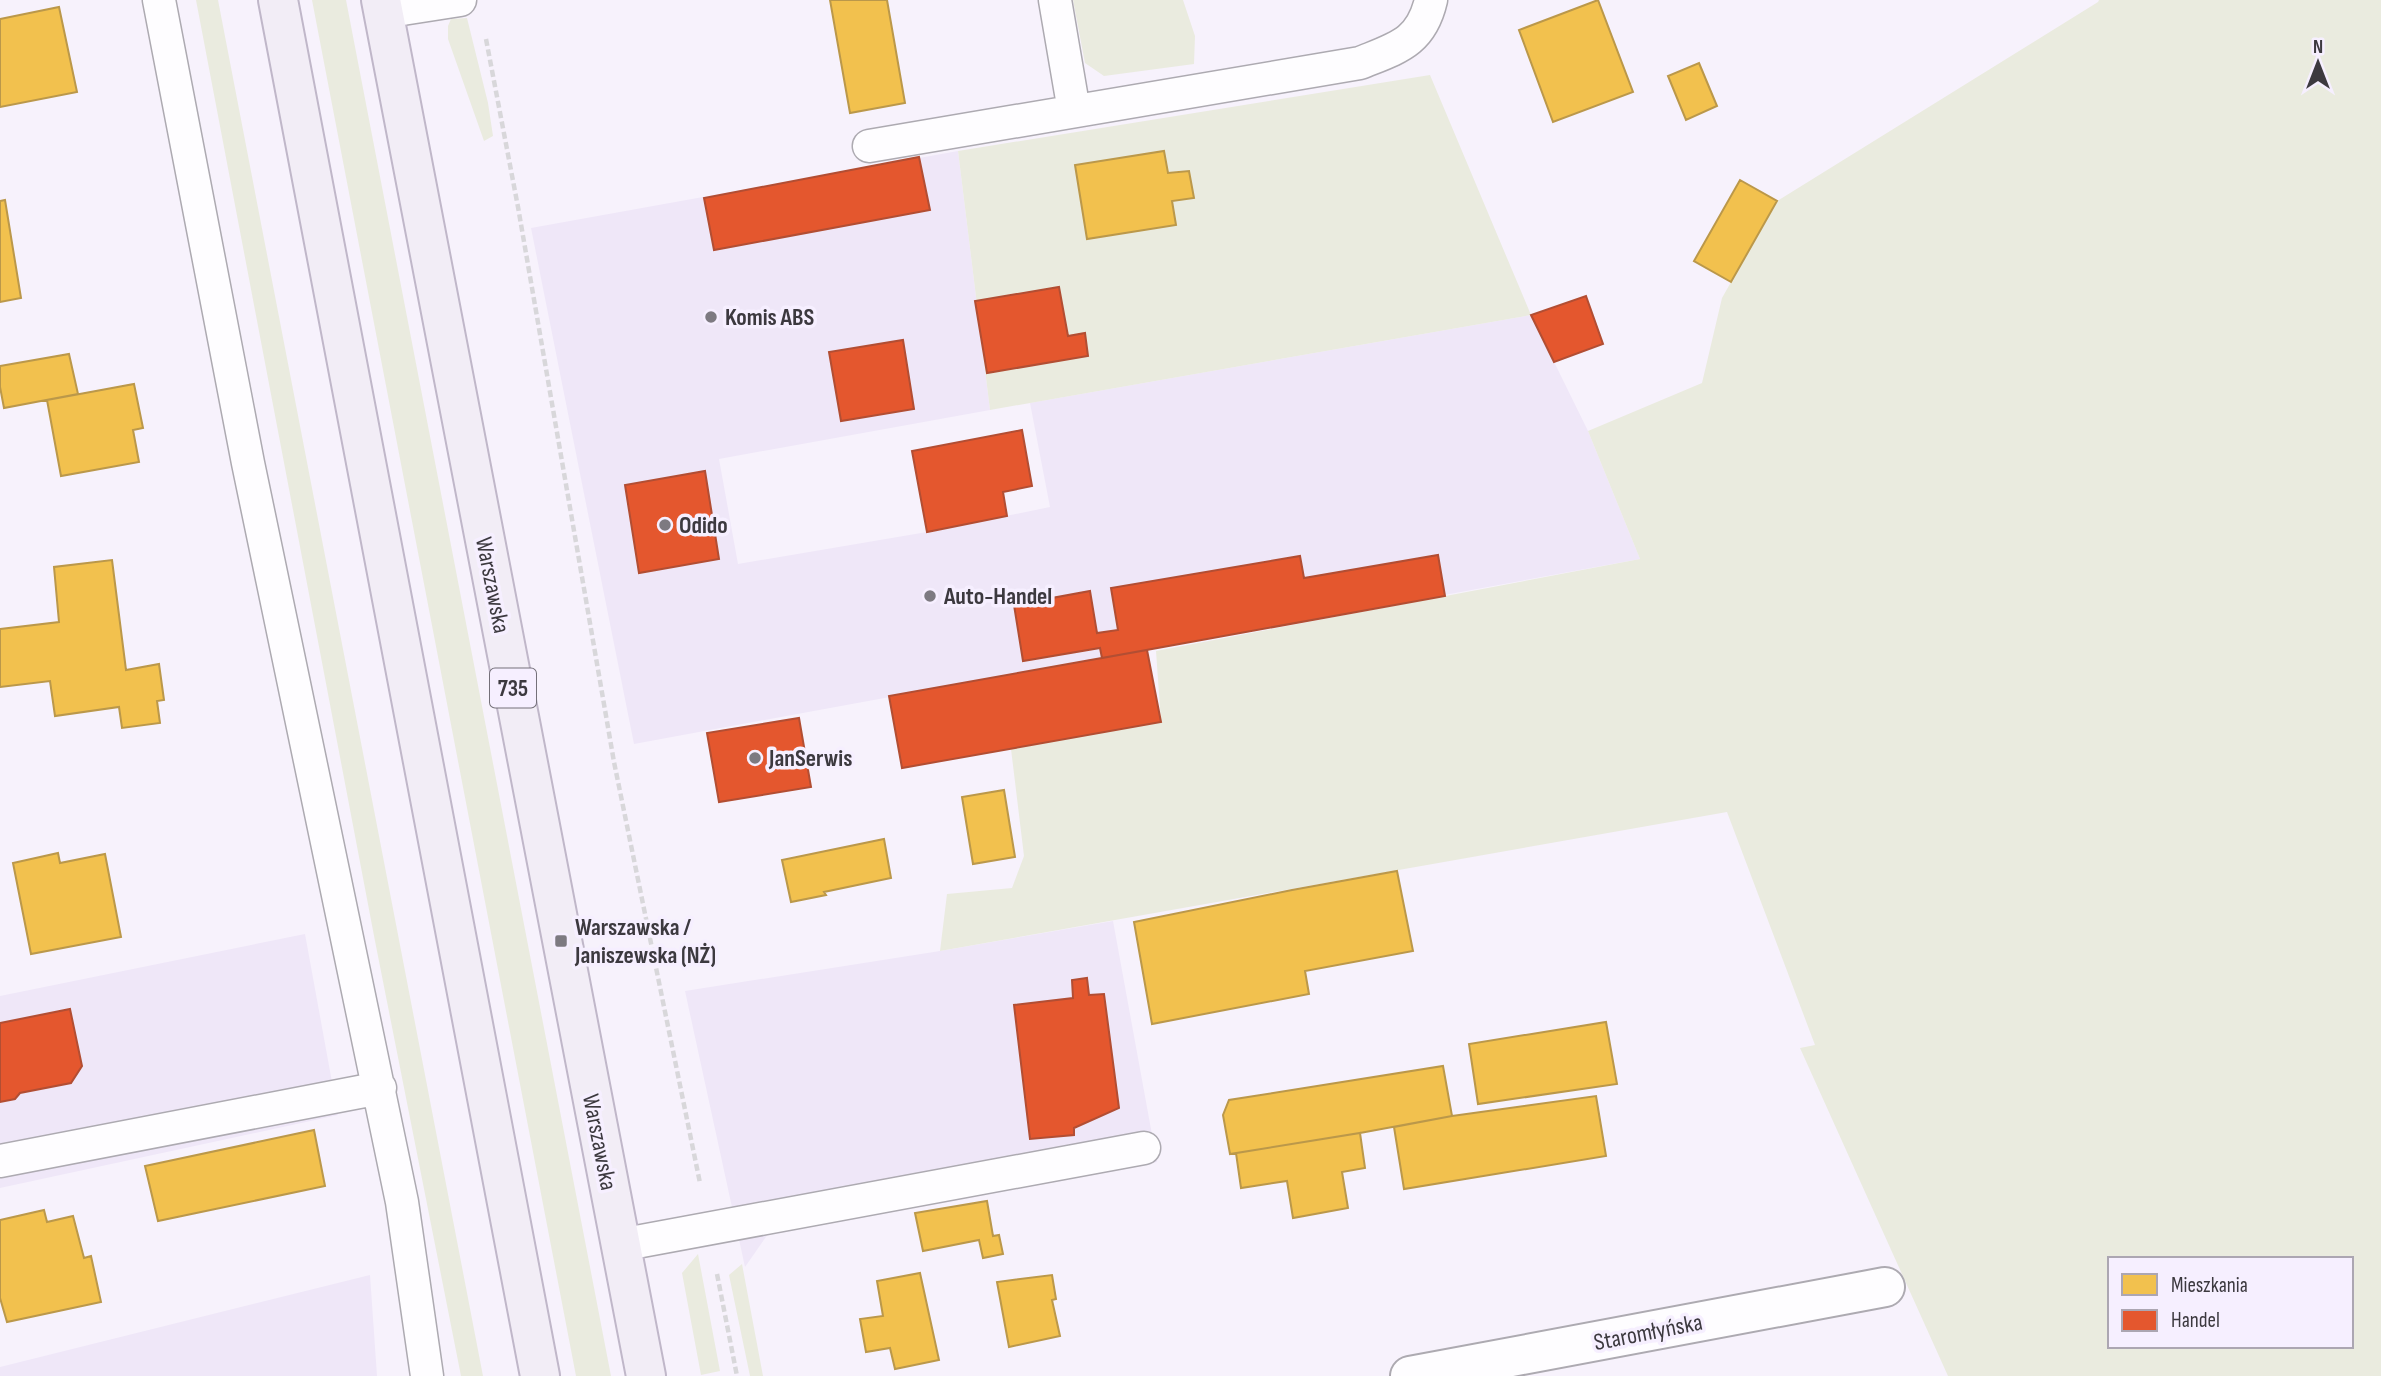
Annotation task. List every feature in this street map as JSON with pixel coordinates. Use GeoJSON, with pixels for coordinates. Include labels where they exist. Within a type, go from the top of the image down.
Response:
{"type":"FeatureCollection","features":[{"type":"Feature","properties":{"kind":"main road"},"geometry":{"type":"LineString","coordinates":[[278,0],[540,1376]]}},
{"type":"Feature","properties":{"kind":"main road","name":"Warszawska"},"geometry":{"type":"LineString","coordinates":[[382,6],[646,1376]]}},
{"type":"Feature","properties":{"kind":"street","name":"Staromłyńska"},"geometry":{"type":"LineString","coordinates":[[1410,1376],[1885,1287]]}},
{"type":"Feature","properties":{"kind":"lane"},"geometry":{"type":"LineString","coordinates":[[159,0],[248,463],[380,1088],[402,1202],[427,1376]]}},
{"type":"Feature","properties":{"kind":"lane"},"geometry":{"type":"LineString","coordinates":[[382,6],[460,0]]}},
{"type":"Feature","properties":{"kind":"lane"},"geometry":{"type":"LineString","coordinates":[[1055,0],[1074,111]]}},
{"type":"Feature","properties":{"kind":"lane"},"geometry":{"type":"LineString","coordinates":[[869,146],[1360,62],[1393,50],[1416,35],[1428,13],[1431,0]]}},
{"type":"Feature","properties":{"kind":"lane"},"geometry":{"type":"LineString","coordinates":[[0,1161],[380,1088]]}},
{"type":"Feature","properties":{"kind":"lane"},"geometry":{"type":"LineString","coordinates":[[621,1245],[1144,1148]]}},
{"type":"Feature","properties":{"kind":"path"},"geometry":{"type":"LineString","coordinates":[[484,26],[518,206],[614,762],[737,1376]]}},
{"type":"Feature","properties":{"kind":"shaded area"},"geometry":{"type":"Polygon","coordinates":[[[196,0],[218,0],[483,1376],[461,1376],[375,941],[196,0]]]}},
{"type":"Feature","properties":{"kind":"shaded area"},"geometry":{"type":"Polygon","coordinates":[[[312,0],[346,0],[611,1376],[576,1376],[312,0]]]}},
{"type":"Feature","properties":{"kind":"shaded area"},"geometry":{"type":"Polygon","coordinates":[[[1073,0],[1183,0],[1195,36],[1194,64],[1104,76],[1085,63],[1073,0]]]}},
{"type":"Feature","properties":{"kind":"shaded area"},"geometry":{"type":"Polygon","coordinates":[[[2099,0],[2381,0],[2381,1376],[1948,1376],[1800,1048],[1815,1045],[1727,812],[940,951],[947,894],[1012,888],[1024,856],[1011,749],[1161,722],[1156,651],[1640,559],[1588,431],[1702,383],[1722,298],[1777,201],[2099,0]]]}},
{"type":"Feature","properties":{"kind":"shaded area"},"geometry":{"type":"Polygon","coordinates":[[[467,18],[488,103],[493,136],[484,141],[448,39],[451,19],[467,18]]]}},
{"type":"Feature","properties":{"kind":"shaded area"},"geometry":{"type":"Polygon","coordinates":[[[1430,75],[1531,315],[990,410],[958,151],[1430,75]]]}},
{"type":"Feature","properties":{"kind":"shaded area"},"geometry":{"type":"Polygon","coordinates":[[[958,151],[990,410],[719,459],[738,564],[927,532],[1050,507],[1030,403],[1531,315],[1588,431],[1640,559],[634,744],[531,228],[958,151]]]}},
{"type":"Feature","properties":{"kind":"shaded area"},"geometry":{"type":"Polygon","coordinates":[[[1113,921],[1157,1162],[773,1233],[770,1231],[745,1267],[685,991],[1113,921]]]}},
{"type":"Feature","properties":{"kind":"shaded area"},"geometry":{"type":"Polygon","coordinates":[[[305,934],[338,1115],[0,1188],[0,996],[305,934]]]}},
{"type":"Feature","properties":{"kind":"shaded area"},"geometry":{"type":"Polygon","coordinates":[[[698,1254],[720,1371],[701,1375],[682,1273],[698,1254]]]}},
{"type":"Feature","properties":{"kind":"shaded area"},"geometry":{"type":"Polygon","coordinates":[[[742,1264],[763,1376],[750,1376],[729,1275],[742,1264]]]}},
{"type":"Feature","properties":{"kind":"shaded area"},"geometry":{"type":"Polygon","coordinates":[[[370,1275],[377,1376],[0,1376],[0,1367],[370,1275]]]}},
{"type":"Feature","properties":{"kind":"building: Mieszkania"},"geometry":{"type":"Polygon","coordinates":[[[830,0],[887,0],[905,103],[850,113],[830,0]]]}},
{"type":"Feature","properties":{"kind":"building: Mieszkania"},"geometry":{"type":"Polygon","coordinates":[[[1598,0],[1633,92],[1553,122],[1519,30],[1598,0]]]}},
{"type":"Feature","properties":{"kind":"building: Mieszkania"},"geometry":{"type":"Polygon","coordinates":[[[59,7],[77,92],[0,107],[0,19],[59,7]]]}},
{"type":"Feature","properties":{"kind":"building: Mieszkania"},"geometry":{"type":"Polygon","coordinates":[[[1699,63],[1717,106],[1686,120],[1668,76],[1699,63]]]}},
{"type":"Feature","properties":{"kind":"building: Mieszkania"},"geometry":{"type":"Polygon","coordinates":[[[1164,151],[1168,173],[1189,171],[1194,198],[1172,201],[1176,225],[1087,239],[1075,165],[1164,151]]]}},
{"type":"Feature","properties":{"kind":"building: Mieszkania"},"geometry":{"type":"Polygon","coordinates":[[[1740,180],[1777,201],[1731,282],[1694,261],[1740,180]]]}},
{"type":"Feature","properties":{"kind":"building: Mieszkania"},"geometry":{"type":"Polygon","coordinates":[[[5,200],[21,298],[0,302],[0,201],[5,200]]]}},
{"type":"Feature","properties":{"kind":"building: Mieszkania"},"geometry":{"type":"Polygon","coordinates":[[[69,354],[78,394],[4,408],[0,366],[69,354]]]}},
{"type":"Feature","properties":{"kind":"building: Mieszkania"},"geometry":{"type":"Polygon","coordinates":[[[134,384],[143,428],[133,430],[139,462],[61,476],[47,400],[134,384]]]}},
{"type":"Feature","properties":{"kind":"building: Mieszkania"},"geometry":{"type":"Polygon","coordinates":[[[112,560],[126,670],[159,664],[164,700],[157,701],[160,723],[122,728],[119,707],[55,716],[50,681],[0,687],[0,629],[59,622],[54,567],[112,560]]]}},
{"type":"Feature","properties":{"kind":"building: Mieszkania"},"geometry":{"type":"Polygon","coordinates":[[[1004,790],[1015,857],[973,864],[962,797],[1004,790]]]}},
{"type":"Feature","properties":{"kind":"building: Mieszkania"},"geometry":{"type":"Polygon","coordinates":[[[884,839],[891,878],[791,902],[782,860],[884,839]]]}},
{"type":"Feature","properties":{"kind":"building: Mieszkania"},"geometry":{"type":"Polygon","coordinates":[[[58,853],[60,863],[105,854],[121,937],[31,954],[13,863],[58,853]]]}},
{"type":"Feature","properties":{"kind":"building: Mieszkania"},"geometry":{"type":"Polygon","coordinates":[[[1397,871],[1413,951],[1305,971],[1309,994],[1152,1024],[1134,922],[1397,871]]]}},
{"type":"Feature","properties":{"kind":"building: Mieszkania"},"geometry":{"type":"Polygon","coordinates":[[[1606,1022],[1617,1084],[1478,1104],[1469,1044],[1606,1022]]]}},
{"type":"Feature","properties":{"kind":"building: Mieszkania"},"geometry":{"type":"Polygon","coordinates":[[[1443,1066],[1452,1116],[1230,1154],[1223,1115],[1229,1100],[1443,1066]]]}},
{"type":"Feature","properties":{"kind":"building: Mieszkania"},"geometry":{"type":"Polygon","coordinates":[[[1596,1096],[1606,1156],[1404,1189],[1394,1127],[1596,1096]]]}},
{"type":"Feature","properties":{"kind":"building: Mieszkania"},"geometry":{"type":"Polygon","coordinates":[[[314,1130],[325,1186],[158,1221],[145,1166],[314,1130]]]}},
{"type":"Feature","properties":{"kind":"building: Mieszkania"},"geometry":{"type":"Polygon","coordinates":[[[1360,1133],[1365,1168],[1342,1172],[1348,1208],[1293,1218],[1287,1181],[1241,1188],[1236,1153],[1360,1133]]]}},
{"type":"Feature","properties":{"kind":"building: Mieszkania"},"geometry":{"type":"Polygon","coordinates":[[[987,1201],[993,1236],[999,1235],[1003,1254],[983,1258],[979,1240],[923,1251],[915,1213],[987,1201]]]}},
{"type":"Feature","properties":{"kind":"building: Mieszkania"},"geometry":{"type":"Polygon","coordinates":[[[44,1210],[47,1222],[73,1216],[84,1258],[91,1256],[101,1302],[7,1322],[0,1298],[0,1220],[44,1210]]]}},
{"type":"Feature","properties":{"kind":"building: Mieszkania"},"geometry":{"type":"Polygon","coordinates":[[[920,1273],[939,1360],[895,1369],[890,1348],[866,1352],[860,1319],[883,1316],[877,1281],[920,1273]]]}},
{"type":"Feature","properties":{"kind":"building: Mieszkania"},"geometry":{"type":"Polygon","coordinates":[[[1052,1275],[1056,1299],[1052,1300],[1060,1336],[1009,1347],[997,1282],[1052,1275]]]}},
{"type":"Feature","properties":{"kind":"building: Handel"},"geometry":{"type":"Polygon","coordinates":[[[919,157],[930,210],[714,250],[704,198],[919,157]]]}},
{"type":"Feature","properties":{"kind":"building: Handel"},"geometry":{"type":"Polygon","coordinates":[[[1059,287],[1068,336],[1085,333],[1088,356],[987,373],[975,301],[1059,287]]]}},
{"type":"Feature","properties":{"kind":"building: Handel"},"geometry":{"type":"Polygon","coordinates":[[[1586,296],[1603,344],[1554,362],[1531,315],[1586,296]]]}},
{"type":"Feature","properties":{"kind":"building: Handel"},"geometry":{"type":"Polygon","coordinates":[[[903,340],[914,409],[841,421],[829,352],[903,340]]]}},
{"type":"Feature","properties":{"kind":"building: Handel"},"geometry":{"type":"Polygon","coordinates":[[[1022,430],[1032,486],[1003,492],[1007,516],[927,532],[912,451],[1022,430]]]}},
{"type":"Feature","properties":{"kind":"building: Handel"},"geometry":{"type":"Polygon","coordinates":[[[705,471],[719,559],[639,573],[625,485],[705,471]]]}},
{"type":"Feature","properties":{"kind":"building: Handel"},"geometry":{"type":"Polygon","coordinates":[[[1438,555],[1445,596],[1102,658],[1100,648],[1023,661],[1014,605],[1090,591],[1097,633],[1118,630],[1111,588],[1300,556],[1304,578],[1438,555]]]}},
{"type":"Feature","properties":{"kind":"building: Handel"},"geometry":{"type":"Polygon","coordinates":[[[1147,650],[1161,722],[902,768],[889,696],[1147,650]]]}},
{"type":"Feature","properties":{"kind":"building: Handel"},"geometry":{"type":"Polygon","coordinates":[[[799,718],[811,787],[719,802],[707,733],[799,718]]]}},
{"type":"Feature","properties":{"kind":"building: Handel"},"geometry":{"type":"Polygon","coordinates":[[[1087,978],[1089,995],[1104,994],[1119,1108],[1074,1128],[1074,1135],[1030,1139],[1014,1005],[1073,998],[1072,980],[1087,978]]]}},
{"type":"Feature","properties":{"kind":"building: Handel"},"geometry":{"type":"Polygon","coordinates":[[[70,1009],[82,1066],[71,1083],[20,1093],[15,1099],[0,1102],[0,1023],[70,1009]]]}},
{"type":"Feature","properties":{"kind":"place","name":"Komis ABS"},"geometry":{"type":"Point","coordinates":[711,317]}},
{"type":"Feature","properties":{"kind":"place","name":"Odido"},"geometry":{"type":"Point","coordinates":[665,525]}},
{"type":"Feature","properties":{"kind":"place","name":"Auto-Handel"},"geometry":{"type":"Point","coordinates":[930,596]}},
{"type":"Feature","properties":{"kind":"place","name":"JanSerwis"},"geometry":{"type":"Point","coordinates":[755,758]}},
{"type":"Feature","properties":{"kind":"place","name":"Warszawska / Janiszewska (NŻ)"},"geometry":{"type":"Point","coordinates":[561,941]}}]}
